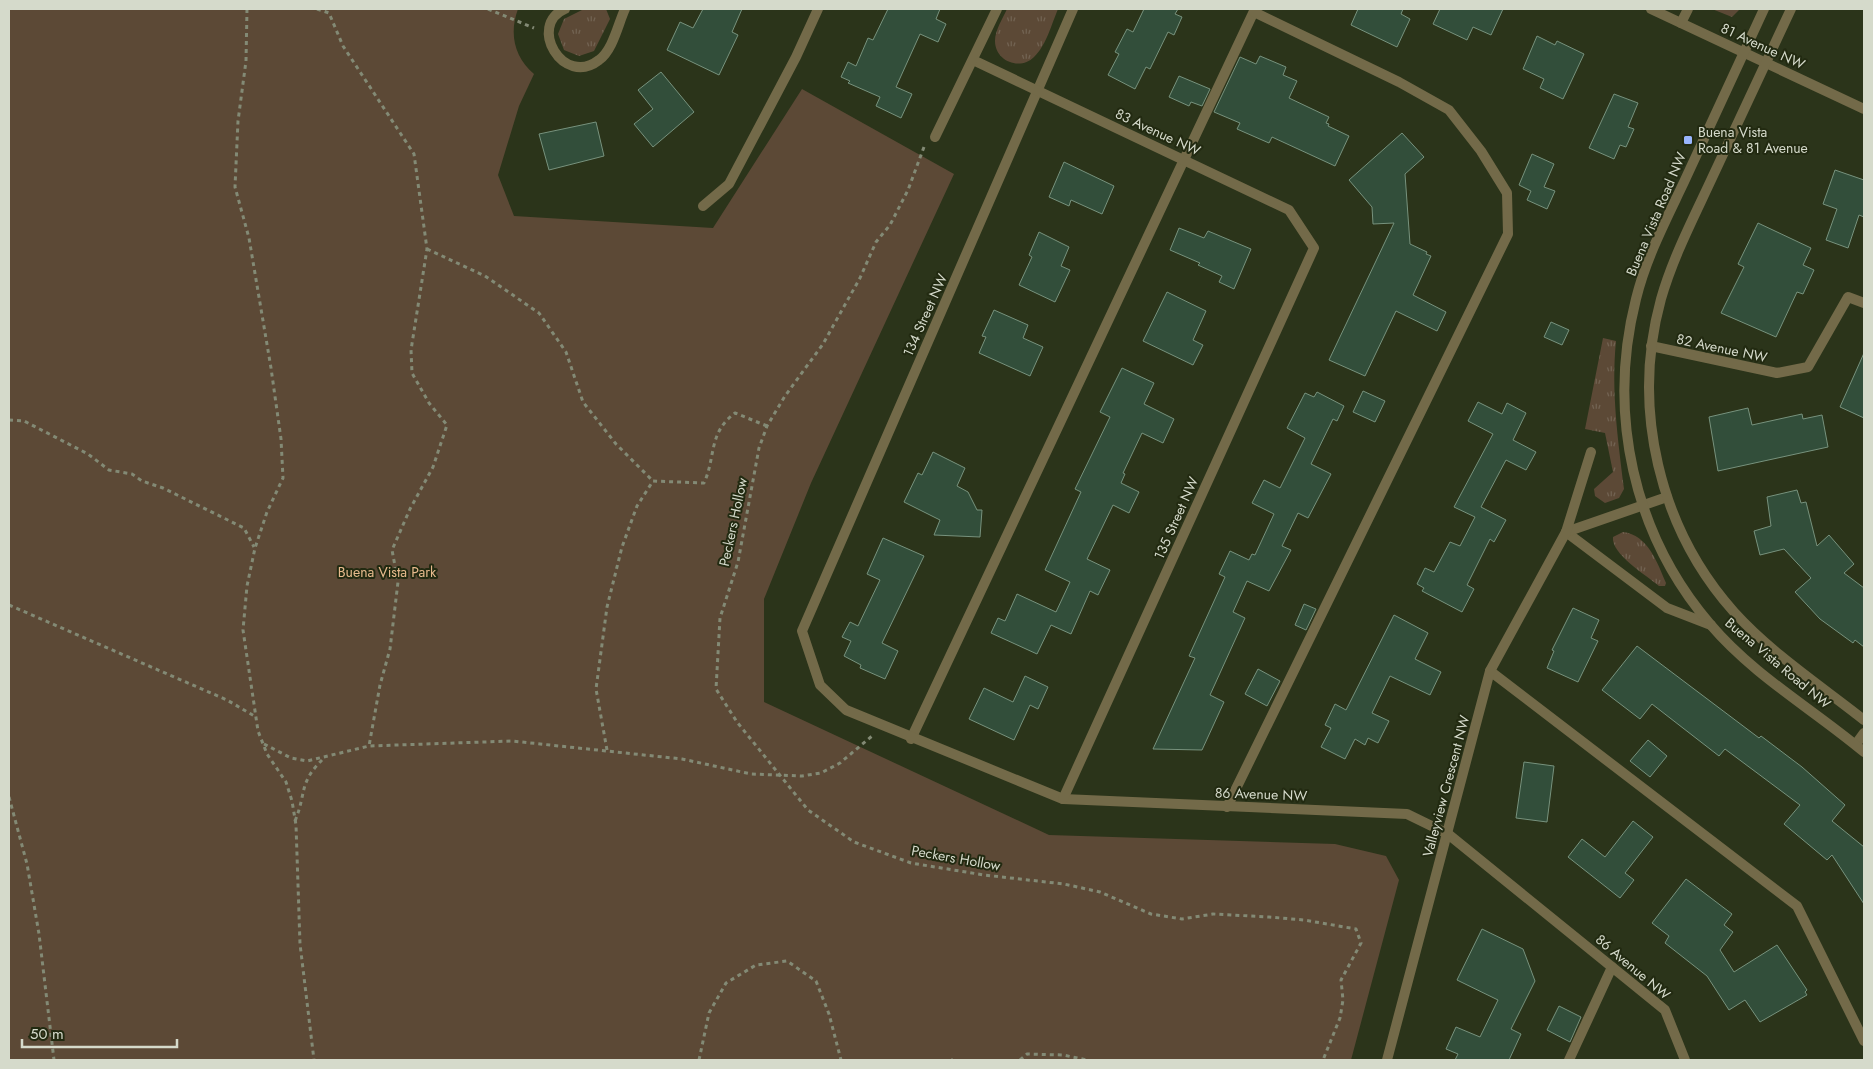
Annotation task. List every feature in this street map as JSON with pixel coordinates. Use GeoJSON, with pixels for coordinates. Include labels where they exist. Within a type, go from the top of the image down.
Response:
{"type":"FeatureCollection","features":[{"type":"Feature","properties":{"kind":"street"},"geometry":{"type":"LineString","coordinates":[[564,9],[554,17],[549,34],[550,46],[562,61],[581,66],[591,65],[600,60],[608,49],[625,9]]}},
{"type":"Feature","properties":{"kind":"street"},"geometry":{"type":"LineString","coordinates":[[703,206],[729,184],[796,57],[818,9]]}},
{"type":"Feature","properties":{"kind":"street"},"geometry":{"type":"LineString","coordinates":[[935,137],[997,9]]}},
{"type":"Feature","properties":{"kind":"street","name":"134 Street NW"},"geometry":{"type":"LineString","coordinates":[[802,631],[1074,9]]}},
{"type":"Feature","properties":{"kind":"street","name":"81 Avenue NW"},"geometry":{"type":"LineString","coordinates":[[1651,9],[1864,108]]}},
{"type":"Feature","properties":{"kind":"street"},"geometry":{"type":"LineString","coordinates":[[1681,23],[1688,9]]}},
{"type":"Feature","properties":{"kind":"street","name":"Buena Vista Road NW"},"geometry":{"type":"LineString","coordinates":[[1764,9],[1660,232],[1636,297],[1624,361],[1623,394],[1628,450],[1642,504],[1666,560],[1682,586],[1711,625],[1764,674],[1864,752]]}},
{"type":"Feature","properties":{"kind":"street","name":"Buena Vista Road NW"},"geometry":{"type":"LineString","coordinates":[[1790,9],[1681,245],[1661,298],[1652,346],[1649,376],[1650,415],[1658,468],[1667,497],[1684,538],[1702,570],[1735,613],[1770,646],[1864,720]]}},
{"type":"Feature","properties":{"kind":"street"},"geometry":{"type":"LineString","coordinates":[[911,739],[1255,10],[1399,82],[1449,110],[1481,151],[1507,193],[1508,234],[1228,807]]}},
{"type":"Feature","properties":{"kind":"street","name":"83 Avenue NW"},"geometry":{"type":"LineString","coordinates":[[973,60],[1289,210],[1314,248]]}},
{"type":"Feature","properties":{"kind":"street","name":"135 Street NW"},"geometry":{"type":"LineString","coordinates":[[1064,799],[1314,248]]}},
{"type":"Feature","properties":{"kind":"street","name":"82 Avenue NW"},"geometry":{"type":"LineString","coordinates":[[1652,346],[1777,373],[1808,367],[1848,297],[1864,303]]}},
{"type":"Feature","properties":{"kind":"street","name":"Valleyview Crescent NW"},"geometry":{"type":"LineString","coordinates":[[1387,1060],[1490,671],[1566,532],[1591,452]]}},
{"type":"Feature","properties":{"kind":"street"},"geometry":{"type":"LineString","coordinates":[[1566,532],[1642,504],[1667,497]]}},
{"type":"Feature","properties":{"kind":"street"},"geometry":{"type":"LineString","coordinates":[[1566,532],[1667,608],[1711,625]]}},
{"type":"Feature","properties":{"kind":"street","name":"86 Avenue NW"},"geometry":{"type":"LineString","coordinates":[[802,631],[820,685],[846,710],[911,739],[1064,799],[1406,814],[1448,834],[1665,1010],[1685,1060]]}},
{"type":"Feature","properties":{"kind":"street"},"geometry":{"type":"LineString","coordinates":[[1490,671],[1797,906],[1864,1041]]}},
{"type":"Feature","properties":{"kind":"street"},"geometry":{"type":"LineString","coordinates":[[1856,744],[1864,733]]}},
{"type":"Feature","properties":{"kind":"street"},"geometry":{"type":"LineString","coordinates":[[1569,1060],[1612,967]]}},
{"type":"Feature","properties":{"kind":"path"},"geometry":{"type":"LineString","coordinates":[[247,9],[246,61],[238,121],[235,187],[249,238],[272,368],[281,438],[283,478],[267,512],[255,548],[247,586],[243,630],[256,718],[263,744],[277,771],[286,782],[292,802],[295,821],[300,944],[314,1060]]}},
{"type":"Feature","properties":{"kind":"path"},"geometry":{"type":"LineString","coordinates":[[318,9],[329,13],[343,46],[414,154],[427,249],[411,350],[412,373],[429,402],[447,425],[433,467],[410,509],[392,550],[398,582],[390,649],[380,685],[369,746]]}},
{"type":"Feature","properties":{"kind":"path"},"geometry":{"type":"LineString","coordinates":[[488,9],[549,34]]}},
{"type":"Feature","properties":{"kind":"path","name":"Peckers Hollow"},"geometry":{"type":"LineString","coordinates":[[935,137],[924,147],[908,190],[890,225],[876,242],[860,278],[823,344],[785,396],[767,426],[759,448],[738,562],[720,618],[716,689],[737,722],[770,760],[779,776],[808,810],[854,842],[911,863],[984,875],[1064,884],[1100,892],[1151,914],[1182,919],[1214,914],[1269,917],[1356,929],[1361,943],[1341,980],[1343,1000],[1340,1018],[1323,1060]]}},
{"type":"Feature","properties":{"kind":"path"},"geometry":{"type":"LineString","coordinates":[[427,249],[485,276],[539,314],[566,352],[583,402],[616,444],[653,481],[704,483],[711,468],[712,445],[725,420],[735,413],[767,426]]}},
{"type":"Feature","properties":{"kind":"path"},"geometry":{"type":"LineString","coordinates":[[9,420],[24,421],[88,454],[109,470],[132,474],[142,482],[163,488],[244,528],[255,548]]}},
{"type":"Feature","properties":{"kind":"path"},"geometry":{"type":"LineString","coordinates":[[607,750],[596,689],[607,607],[622,547],[634,514],[653,481]]}},
{"type":"Feature","properties":{"kind":"path"},"geometry":{"type":"LineString","coordinates":[[9,605],[227,700],[256,718]]}},
{"type":"Feature","properties":{"kind":"path"},"geometry":{"type":"LineString","coordinates":[[263,744],[291,758],[308,761],[369,746],[512,741],[682,759],[750,774],[802,776],[821,773],[840,763],[883,726]]}},
{"type":"Feature","properties":{"kind":"path"},"geometry":{"type":"LineString","coordinates":[[295,821],[300,810],[302,790],[310,772],[324,758]]}},
{"type":"Feature","properties":{"kind":"path"},"geometry":{"type":"LineString","coordinates":[[9,797],[27,864],[39,934],[54,1060]]}},
{"type":"Feature","properties":{"kind":"path"},"geometry":{"type":"LineString","coordinates":[[699,1060],[708,1012],[726,983],[756,965],[787,961],[816,981],[829,1014],[841,1060]]}},
{"type":"Feature","properties":{"kind":"path"},"geometry":{"type":"LineString","coordinates":[[1020,1060],[1027,1054],[1036,1054],[1063,1055],[1086,1060]]}},
{"type":"Feature","properties":{"kind":"green space","name":"Buena Vista Park"},"geometry":{"type":"Polygon","coordinates":[[[9,9],[518,9],[514,27],[515,44],[522,60],[534,74],[519,106],[498,175],[514,216],[713,228],[802,89],[954,174],[811,483],[764,599],[764,702],[1049,835],[1335,844],[1386,856],[1399,880],[1351,1060],[9,1060],[9,9]]]}},
{"type":"Feature","properties":{"kind":"green space"},"geometry":{"type":"Polygon","coordinates":[[[584,9],[606,9],[610,19],[594,51],[579,56],[564,50],[558,34],[564,19],[584,9]]]}},
{"type":"Feature","properties":{"kind":"green space"},"geometry":{"type":"Polygon","coordinates":[[[1007,9],[1058,9],[1042,47],[1028,61],[1022,63],[1009,62],[999,54],[996,48],[996,33],[1007,9]]]}},
{"type":"Feature","properties":{"kind":"green space"},"geometry":{"type":"Polygon","coordinates":[[[1712,9],[1740,9],[1732,17],[1712,9]]]}},
{"type":"Feature","properties":{"kind":"green space"},"geometry":{"type":"Polygon","coordinates":[[[1603,338],[1616,341],[1614,379],[1624,489],[1619,498],[1605,503],[1595,496],[1594,489],[1613,472],[1605,433],[1585,429],[1603,338]]]}},
{"type":"Feature","properties":{"kind":"green space"},"geometry":{"type":"Polygon","coordinates":[[[1623,532],[1632,534],[1645,544],[1659,567],[1666,583],[1665,586],[1659,586],[1623,557],[1614,544],[1613,537],[1623,532]]]}},
{"type":"Feature","properties":{"kind":"building"},"geometry":{"type":"Polygon","coordinates":[[[703,9],[742,9],[732,32],[738,35],[719,75],[667,50],[680,22],[693,28],[703,9]]]}},
{"type":"Feature","properties":{"kind":"building"},"geometry":{"type":"Polygon","coordinates":[[[888,9],[940,9],[936,19],[946,24],[938,42],[920,34],[896,87],[912,94],[901,118],[876,106],[880,97],[848,83],[850,81],[841,77],[848,62],[856,66],[868,38],[873,40],[888,9]]]}},
{"type":"Feature","properties":{"kind":"building"},"geometry":{"type":"Polygon","coordinates":[[[1144,9],[1178,9],[1175,14],[1182,17],[1174,35],[1168,32],[1150,69],[1146,67],[1135,89],[1108,75],[1119,54],[1115,52],[1127,29],[1133,32],[1144,9]]]}},
{"type":"Feature","properties":{"kind":"building"},"geometry":{"type":"Polygon","coordinates":[[[1358,9],[1403,9],[1401,14],[1410,19],[1397,47],[1351,25],[1358,9]]]}},
{"type":"Feature","properties":{"kind":"building"},"geometry":{"type":"Polygon","coordinates":[[[1440,9],[1503,9],[1491,35],[1473,27],[1467,40],[1433,24],[1440,9]]]}},
{"type":"Feature","properties":{"kind":"building"},"geometry":{"type":"Polygon","coordinates":[[[1537,36],[1555,45],[1557,41],[1584,54],[1563,99],[1540,88],[1544,79],[1523,69],[1537,36]]]}},
{"type":"Feature","properties":{"kind":"building"},"geometry":{"type":"Polygon","coordinates":[[[1260,56],[1286,67],[1283,75],[1297,81],[1289,98],[1329,117],[1326,123],[1329,124],[1328,126],[1349,136],[1335,166],[1272,137],[1269,143],[1237,129],[1240,123],[1214,112],[1240,57],[1256,64],[1260,56]]]}},
{"type":"Feature","properties":{"kind":"building"},"geometry":{"type":"Polygon","coordinates":[[[661,72],[694,112],[653,147],[634,124],[653,109],[638,90],[661,72]]]}},
{"type":"Feature","properties":{"kind":"building"},"geometry":{"type":"Polygon","coordinates":[[[1179,76],[1210,89],[1202,106],[1191,102],[1189,106],[1169,97],[1179,76]]]}},
{"type":"Feature","properties":{"kind":"building"},"geometry":{"type":"Polygon","coordinates":[[[1614,94],[1638,103],[1628,127],[1634,129],[1626,147],[1620,145],[1614,159],[1589,148],[1614,94]]]}},
{"type":"Feature","properties":{"kind":"building"},"geometry":{"type":"Polygon","coordinates":[[[596,122],[604,156],[549,170],[539,134],[596,122]]]}},
{"type":"Feature","properties":{"kind":"building"},"geometry":{"type":"Polygon","coordinates":[[[1402,133],[1424,157],[1405,174],[1410,244],[1431,256],[1413,295],[1446,312],[1437,331],[1396,311],[1365,376],[1329,360],[1394,223],[1373,224],[1372,207],[1349,180],[1402,133]]]}},
{"type":"Feature","properties":{"kind":"building"},"geometry":{"type":"Polygon","coordinates":[[[1532,154],[1554,164],[1544,187],[1555,191],[1547,209],[1527,200],[1531,191],[1519,185],[1532,154]]]}},
{"type":"Feature","properties":{"kind":"building"},"geometry":{"type":"Polygon","coordinates":[[[1064,162],[1114,186],[1102,214],[1071,200],[1069,206],[1049,197],[1064,162]]]}},
{"type":"Feature","properties":{"kind":"building"},"geometry":{"type":"Polygon","coordinates":[[[1835,170],[1864,180],[1864,217],[1859,215],[1848,248],[1826,240],[1837,209],[1823,204],[1835,170]]]}},
{"type":"Feature","properties":{"kind":"building"},"geometry":{"type":"Polygon","coordinates":[[[1758,223],[1811,248],[1803,265],[1814,270],[1803,294],[1797,292],[1776,337],[1721,313],[1744,267],[1738,264],[1758,223]]]}},
{"type":"Feature","properties":{"kind":"building"},"geometry":{"type":"Polygon","coordinates":[[[1179,228],[1204,238],[1208,231],[1251,249],[1234,289],[1219,282],[1222,276],[1198,265],[1200,263],[1170,250],[1179,228]]]}},
{"type":"Feature","properties":{"kind":"building"},"geometry":{"type":"Polygon","coordinates":[[[1039,232],[1069,247],[1061,266],[1070,270],[1055,302],[1019,285],[1032,257],[1029,255],[1039,232]]]}},
{"type":"Feature","properties":{"kind":"building"},"geometry":{"type":"Polygon","coordinates":[[[1167,292],[1206,311],[1193,340],[1203,345],[1193,365],[1143,341],[1167,292]]]}},
{"type":"Feature","properties":{"kind":"building"},"geometry":{"type":"Polygon","coordinates":[[[994,310],[1028,325],[1023,338],[1043,347],[1030,376],[979,353],[986,337],[982,336],[994,310]]]}},
{"type":"Feature","properties":{"kind":"building"},"geometry":{"type":"Polygon","coordinates":[[[1551,322],[1569,330],[1562,345],[1544,337],[1551,322]]]}},
{"type":"Feature","properties":{"kind":"building"},"geometry":{"type":"Polygon","coordinates":[[[1864,353],[1864,418],[1840,407],[1864,353]]]}},
{"type":"Feature","properties":{"kind":"building"},"geometry":{"type":"Polygon","coordinates":[[[1122,368],[1154,383],[1144,404],[1174,419],[1163,443],[1142,433],[1123,473],[1125,474],[1121,483],[1139,492],[1129,513],[1113,505],[1087,559],[1110,570],[1098,595],[1090,591],[1071,634],[1051,625],[1037,654],[991,633],[998,618],[1005,621],[1017,594],[1056,612],[1070,582],[1045,570],[1081,492],[1075,489],[1110,417],[1100,412],[1122,368]]]}},
{"type":"Feature","properties":{"kind":"building"},"geometry":{"type":"Polygon","coordinates":[[[1363,391],[1385,401],[1375,422],[1353,412],[1363,391]]]}},
{"type":"Feature","properties":{"kind":"building"},"geometry":{"type":"Polygon","coordinates":[[[1317,392],[1344,406],[1337,421],[1333,419],[1311,464],[1331,474],[1308,518],[1298,513],[1282,546],[1291,550],[1269,591],[1247,581],[1233,612],[1245,618],[1210,695],[1224,702],[1202,750],[1153,749],[1195,658],[1189,656],[1225,577],[1219,574],[1230,551],[1249,560],[1252,554],[1255,555],[1274,514],[1252,503],[1264,480],[1280,488],[1305,438],[1287,428],[1305,393],[1314,397],[1317,392]]]}},
{"type":"Feature","properties":{"kind":"building"},"geometry":{"type":"Polygon","coordinates":[[[1478,402],[1502,414],[1507,403],[1526,413],[1513,440],[1536,452],[1526,470],[1506,460],[1481,507],[1506,520],[1494,542],[1490,539],[1467,585],[1474,589],[1462,612],[1422,591],[1424,588],[1417,584],[1425,568],[1434,572],[1450,542],[1460,546],[1475,517],[1454,507],[1493,434],[1468,421],[1478,402]]]}},
{"type":"Feature","properties":{"kind":"building"},"geometry":{"type":"Polygon","coordinates":[[[1748,408],[1752,425],[1802,414],[1803,419],[1822,415],[1828,447],[1718,471],[1709,417],[1748,408]]]}},
{"type":"Feature","properties":{"kind":"building"},"geometry":{"type":"Polygon","coordinates":[[[933,452],[965,468],[957,486],[968,492],[977,510],[982,510],[980,537],[934,535],[940,520],[904,502],[918,473],[922,475],[933,452]]]}},
{"type":"Feature","properties":{"kind":"building"},"geometry":{"type":"Polygon","coordinates":[[[1797,490],[1801,503],[1806,502],[1817,546],[1829,535],[1854,564],[1844,573],[1864,588],[1864,647],[1855,640],[1853,643],[1820,619],[1795,592],[1811,578],[1784,549],[1760,555],[1754,531],[1771,526],[1767,497],[1797,490]]]}},
{"type":"Feature","properties":{"kind":"building"},"geometry":{"type":"Polygon","coordinates":[[[883,538],[924,556],[882,643],[898,651],[885,679],[860,668],[861,665],[844,656],[851,641],[842,637],[850,622],[858,626],[880,580],[867,574],[883,538]]]}},
{"type":"Feature","properties":{"kind":"building"},"geometry":{"type":"Polygon","coordinates":[[[1304,604],[1316,609],[1306,630],[1295,625],[1304,604]]]}},
{"type":"Feature","properties":{"kind":"building"},"geometry":{"type":"Polygon","coordinates":[[[1573,608],[1599,620],[1591,638],[1598,641],[1578,682],[1547,668],[1554,651],[1552,650],[1573,608]]]}},
{"type":"Feature","properties":{"kind":"building"},"geometry":{"type":"Polygon","coordinates":[[[1394,615],[1428,633],[1415,659],[1441,672],[1430,695],[1390,676],[1372,713],[1389,721],[1378,743],[1368,738],[1365,745],[1355,739],[1345,759],[1321,747],[1331,728],[1325,725],[1335,704],[1346,710],[1394,615]]]}},
{"type":"Feature","properties":{"kind":"building"},"geometry":{"type":"Polygon","coordinates":[[[1637,646],[1759,738],[1761,736],[1802,767],[1845,805],[1832,821],[1864,847],[1864,904],[1832,855],[1827,860],[1784,824],[1800,805],[1725,749],[1719,756],[1652,704],[1640,719],[1602,690],[1637,646]]]}},
{"type":"Feature","properties":{"kind":"building"},"geometry":{"type":"Polygon","coordinates":[[[1258,669],[1280,681],[1267,706],[1245,694],[1258,669]]]}},
{"type":"Feature","properties":{"kind":"building"},"geometry":{"type":"Polygon","coordinates":[[[1025,676],[1048,687],[1038,709],[1030,705],[1014,740],[969,719],[984,688],[1013,702],[1025,676]]]}},
{"type":"Feature","properties":{"kind":"building"},"geometry":{"type":"Polygon","coordinates":[[[1648,740],[1667,756],[1650,777],[1630,761],[1648,740]]]}},
{"type":"Feature","properties":{"kind":"building"},"geometry":{"type":"Polygon","coordinates":[[[1524,762],[1554,766],[1547,822],[1516,818],[1524,762]]]}},
{"type":"Feature","properties":{"kind":"building"},"geometry":{"type":"Polygon","coordinates":[[[1633,821],[1653,837],[1625,873],[1634,880],[1620,898],[1568,857],[1582,839],[1605,857],[1633,821]]]}},
{"type":"Feature","properties":{"kind":"building"},"geometry":{"type":"Polygon","coordinates":[[[1686,879],[1732,914],[1724,925],[1733,932],[1720,950],[1734,972],[1777,945],[1807,990],[1805,992],[1807,995],[1760,1022],[1745,1000],[1729,1010],[1707,976],[1665,943],[1669,936],[1652,923],[1686,879]]]}},
{"type":"Feature","properties":{"kind":"building"},"geometry":{"type":"Polygon","coordinates":[[[1482,929],[1523,949],[1535,981],[1511,1029],[1521,1034],[1509,1060],[1455,1060],[1458,1054],[1446,1049],[1456,1027],[1480,1037],[1498,1000],[1457,980],[1482,929]]]}},
{"type":"Feature","properties":{"kind":"building"},"geometry":{"type":"Polygon","coordinates":[[[1559,1006],[1581,1017],[1570,1042],[1547,1030],[1559,1006]]]}},
{"type":"Feature","properties":{"kind":"place","name":"Buena Vista Road & 81 Avenue"},"geometry":{"type":"Point","coordinates":[1688,140]}}]}
